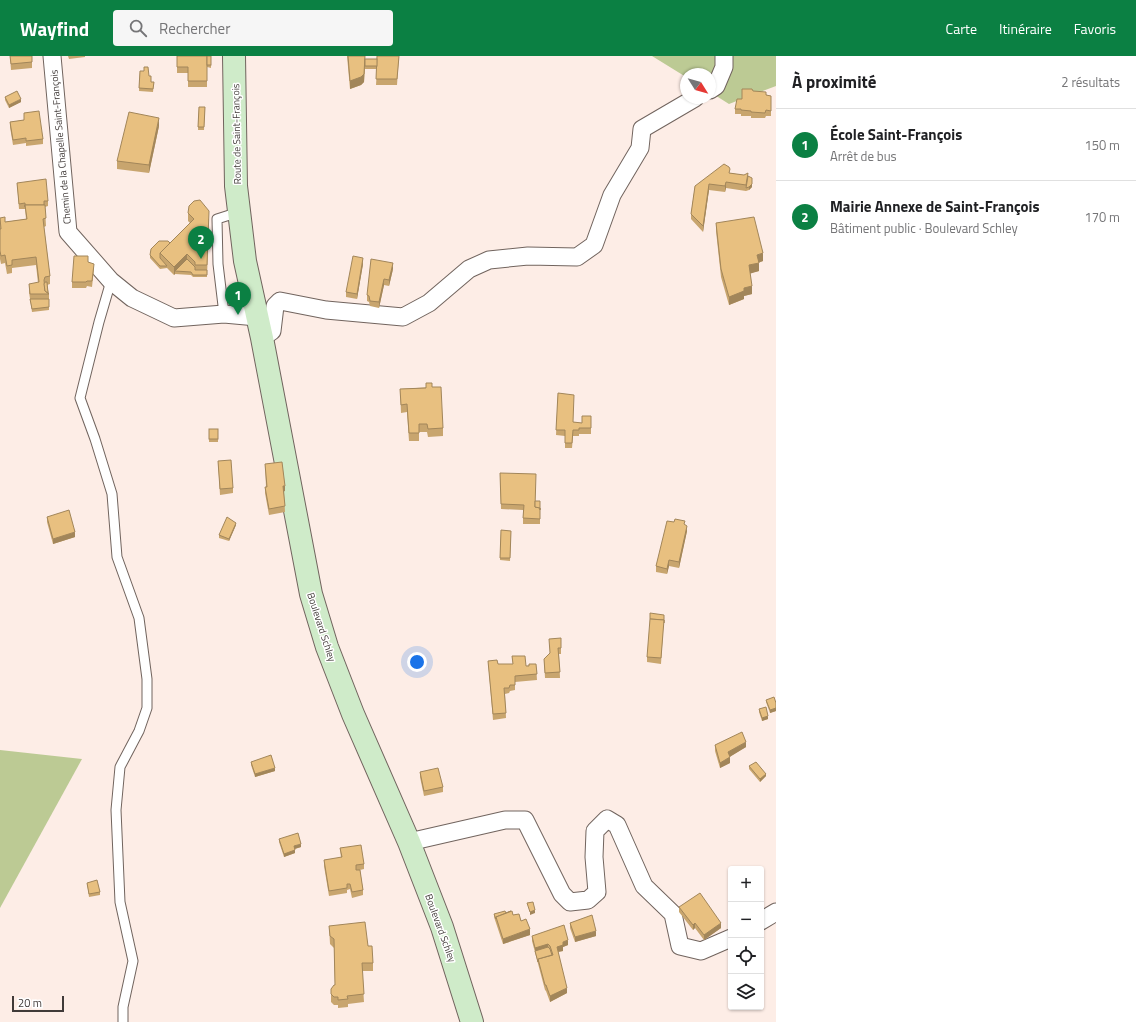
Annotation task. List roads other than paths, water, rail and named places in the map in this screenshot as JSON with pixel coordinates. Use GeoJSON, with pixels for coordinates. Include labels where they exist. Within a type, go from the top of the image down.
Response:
{"type":"FeatureCollection","features":[{"type":"Feature","properties":{"kind":"main road","name":"Route de Saint-François"},"geometry":{"type":"LineString","coordinates":[[234,56],[236,186],[239,212]]}},
{"type":"Feature","properties":{"kind":"main road","name":"Boulevard Schley"},"geometry":{"type":"LineString","coordinates":[[239,212],[245,261],[262,338],[310,594],[327,646],[353,714],[409,842],[442,927],[472,1022]]}},
{"type":"Feature","properties":{"kind":"street","name":"Chemin de la Chapelle Saint-François"},"geometry":{"type":"LineString","coordinates":[[52,56],[68,232],[112,281],[132,298],[174,318],[224,314],[257,317]]}},
{"type":"Feature","properties":{"kind":"street"},"geometry":{"type":"LineString","coordinates":[[716,86],[724,67],[724,56]]}},
{"type":"Feature","properties":{"kind":"street"},"geometry":{"type":"LineString","coordinates":[[262,338],[272,331],[275,306],[280,301],[326,310],[403,317],[429,303],[470,269],[489,260],[528,256],[577,258],[594,246],[612,195],[640,148],[642,129],[685,104]]}},
{"type":"Feature","properties":{"kind":"street"},"geometry":{"type":"LineString","coordinates":[[409,842],[505,820],[525,820],[562,894],[570,902],[588,900],[597,892],[594,857],[595,831],[607,819],[617,825],[644,886],[673,914],[680,946],[701,951],[728,939]]}},
{"type":"Feature","properties":{"kind":"street"},"geometry":{"type":"LineString","coordinates":[[764,919],[776,912]]}},
{"type":"Feature","properties":{"kind":"lane"},"geometry":{"type":"LineString","coordinates":[[224,314],[218,264],[217,219],[239,212]]}},
{"type":"Feature","properties":{"kind":"lane"},"geometry":{"type":"LineString","coordinates":[[112,281],[99,322],[80,398],[95,439],[112,494],[117,557],[140,618],[147,679],[147,708],[140,731],[120,767],[116,810],[120,902],[133,961],[123,1007],[123,1022]]}},
{"type":"Feature","properties":{"kind":"place","name":"Mairie Annexe de Saint-François"},"geometry":{"type":"Point","coordinates":[201,259]}},
{"type":"Feature","properties":{"kind":"place","name":"École Saint-François"},"geometry":{"type":"Point","coordinates":[238,315]}}]}
